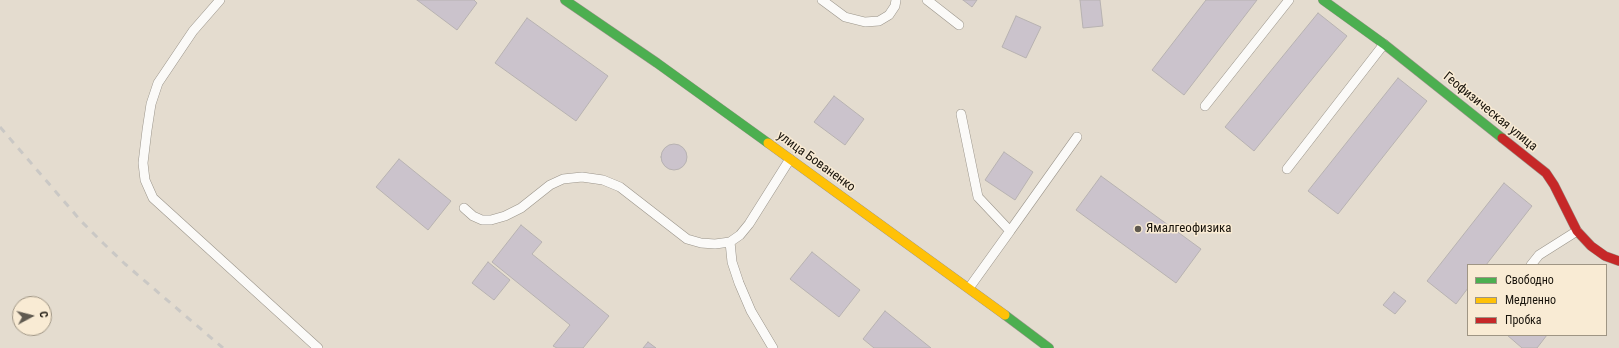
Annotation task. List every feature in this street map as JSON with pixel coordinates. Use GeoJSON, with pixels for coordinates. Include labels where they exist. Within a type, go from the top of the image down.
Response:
{"type":"FeatureCollection","features":[{"type":"Feature","properties":{"kind":"street","name":"Геофизическая улица"},"geometry":{"type":"LineString","coordinates":[[1323,0],[1384,44],[1546,173],[1554,185],[1566,213],[1577,232],[1591,246],[1605,256],[1619,261]]}},
{"type":"Feature","properties":{"kind":"street","name":"улица Бованенко"},"geometry":{"type":"LineString","coordinates":[[569,1],[970,288],[1049,348]]}},
{"type":"Feature","properties":{"kind":"lane"},"geometry":{"type":"LineString","coordinates":[[220,0],[193,31],[158,83],[151,104],[147,130],[143,163],[145,180],[153,198],[318,348]]}},
{"type":"Feature","properties":{"kind":"lane"},"geometry":{"type":"LineString","coordinates":[[822,0],[845,17],[865,22],[879,21],[889,15],[895,6],[896,0]]}},
{"type":"Feature","properties":{"kind":"lane"},"geometry":{"type":"LineString","coordinates":[[927,0],[959,25]]}},
{"type":"Feature","properties":{"kind":"lane"},"geometry":{"type":"LineString","coordinates":[[1205,106],[1289,0]]}},
{"type":"Feature","properties":{"kind":"lane"},"geometry":{"type":"LineString","coordinates":[[1287,169],[1384,44]]}},
{"type":"Feature","properties":{"kind":"lane"},"geometry":{"type":"LineString","coordinates":[[961,114],[978,197],[1010,231]]}},
{"type":"Feature","properties":{"kind":"lane"},"geometry":{"type":"LineString","coordinates":[[970,288],[1078,137]]}},
{"type":"Feature","properties":{"kind":"lane"},"geometry":{"type":"LineString","coordinates":[[464,208],[473,216],[482,220],[491,220],[505,216],[521,208],[550,185],[563,179],[582,177],[603,180],[620,187],[687,239],[701,243],[715,244],[730,242],[740,235],[749,224],[790,159]]}},
{"type":"Feature","properties":{"kind":"lane"},"geometry":{"type":"LineString","coordinates":[[1532,264],[1539,255],[1577,232]]}},
{"type":"Feature","properties":{"kind":"lane"},"geometry":{"type":"LineString","coordinates":[[730,242],[732,262],[738,283],[751,311],[773,348]]}},
{"type":"Feature","properties":{"kind":"building"},"geometry":{"type":"Polygon","coordinates":[[[417,0],[474,0],[477,3],[457,30],[417,0]]]}},
{"type":"Feature","properties":{"kind":"building"},"geometry":{"type":"Polygon","coordinates":[[[963,0],[977,0],[972,7],[963,0]]]}},
{"type":"Feature","properties":{"kind":"building"},"geometry":{"type":"Polygon","coordinates":[[[1080,0],[1100,0],[1103,26],[1083,28],[1080,0]]]}},
{"type":"Feature","properties":{"kind":"building"},"geometry":{"type":"Polygon","coordinates":[[[1206,0],[1257,0],[1184,95],[1152,70],[1206,0]]]}},
{"type":"Feature","properties":{"kind":"building"},"geometry":{"type":"Polygon","coordinates":[[[1318,13],[1347,36],[1254,151],[1225,127],[1318,13]]]}},
{"type":"Feature","properties":{"kind":"building"},"geometry":{"type":"Polygon","coordinates":[[[1016,16],[1041,27],[1026,58],[1002,47],[1016,16]]]}},
{"type":"Feature","properties":{"kind":"building"},"geometry":{"type":"Polygon","coordinates":[[[527,18],[608,76],[576,121],[495,63],[527,18]]]}},
{"type":"Feature","properties":{"kind":"building"},"geometry":{"type":"Polygon","coordinates":[[[1398,78],[1427,101],[1338,214],[1308,191],[1398,78]]]}},
{"type":"Feature","properties":{"kind":"building"},"geometry":{"type":"Polygon","coordinates":[[[834,96],[864,119],[845,145],[814,122],[834,96]]]}},
{"type":"Feature","properties":{"kind":"building"},"geometry":{"type":"Polygon","coordinates":[[[674,144],[683,148],[687,157],[683,166],[674,170],[665,166],[661,157],[665,148],[674,144]]]}},
{"type":"Feature","properties":{"kind":"building"},"geometry":{"type":"Polygon","coordinates":[[[1004,152],[1033,172],[1015,200],[985,180],[1004,152]]]}},
{"type":"Feature","properties":{"kind":"building"},"geometry":{"type":"Polygon","coordinates":[[[399,159],[451,201],[428,230],[376,187],[399,159]]]}},
{"type":"Feature","properties":{"kind":"building","name":"Ямалгеофизика"},"geometry":{"type":"Polygon","coordinates":[[[1101,176],[1201,249],[1176,283],[1076,210],[1101,176]]]}},
{"type":"Feature","properties":{"kind":"building"},"geometry":{"type":"Polygon","coordinates":[[[1504,183],[1532,206],[1487,264],[1467,264],[1467,289],[1456,304],[1427,281],[1504,183]]]}},
{"type":"Feature","properties":{"kind":"building"},"geometry":{"type":"Polygon","coordinates":[[[521,225],[542,242],[532,254],[609,316],[583,348],[557,348],[553,346],[570,325],[492,262],[521,225]]]}},
{"type":"Feature","properties":{"kind":"building"},"geometry":{"type":"Polygon","coordinates":[[[812,252],[860,290],[839,317],[790,279],[812,252]]]}},
{"type":"Feature","properties":{"kind":"building"},"geometry":{"type":"Polygon","coordinates":[[[488,262],[510,280],[494,300],[472,283],[488,262]]]}},
{"type":"Feature","properties":{"kind":"building"},"geometry":{"type":"Polygon","coordinates":[[[1394,292],[1406,301],[1395,314],[1383,305],[1394,292]]]}},
{"type":"Feature","properties":{"kind":"building"},"geometry":{"type":"Polygon","coordinates":[[[885,311],[931,348],[874,348],[863,339],[885,311]]]}},
{"type":"Feature","properties":{"kind":"building"},"geometry":{"type":"Polygon","coordinates":[[[1508,336],[1546,336],[1537,348],[1522,348],[1508,336]]]}},
{"type":"Feature","properties":{"kind":"building"},"geometry":{"type":"Polygon","coordinates":[[[648,342],[656,348],[643,348],[648,342]]]}},
{"type":"Feature","properties":{"kind":"railway"},"geometry":{"type":"LineString","coordinates":[[0,127],[81,221],[103,243],[125,264],[223,348]]}},
{"type":"Feature","properties":{"kind":"traffic: fast"},"geometry":{"type":"LineString","coordinates":[[565,0],[657,63],[768,143]]}},
{"type":"Feature","properties":{"kind":"traffic: fast"},"geometry":{"type":"LineString","coordinates":[[1323,0],[1384,44],[1502,138]]}},
{"type":"Feature","properties":{"kind":"traffic: fast"},"geometry":{"type":"LineString","coordinates":[[1005,315],[1049,348]]}},
{"type":"Feature","properties":{"kind":"traffic: slow"},"geometry":{"type":"LineString","coordinates":[[768,143],[1005,315]]}},
{"type":"Feature","properties":{"kind":"traffic: jam"},"geometry":{"type":"LineString","coordinates":[[1502,138],[1546,173],[1554,185],[1577,231],[1591,246],[1605,256],[1619,261]]}},
{"type":"Feature","properties":{"kind":"place","name":"Ямалгеофизика"},"geometry":{"type":"Point","coordinates":[1138,229]}}]}
